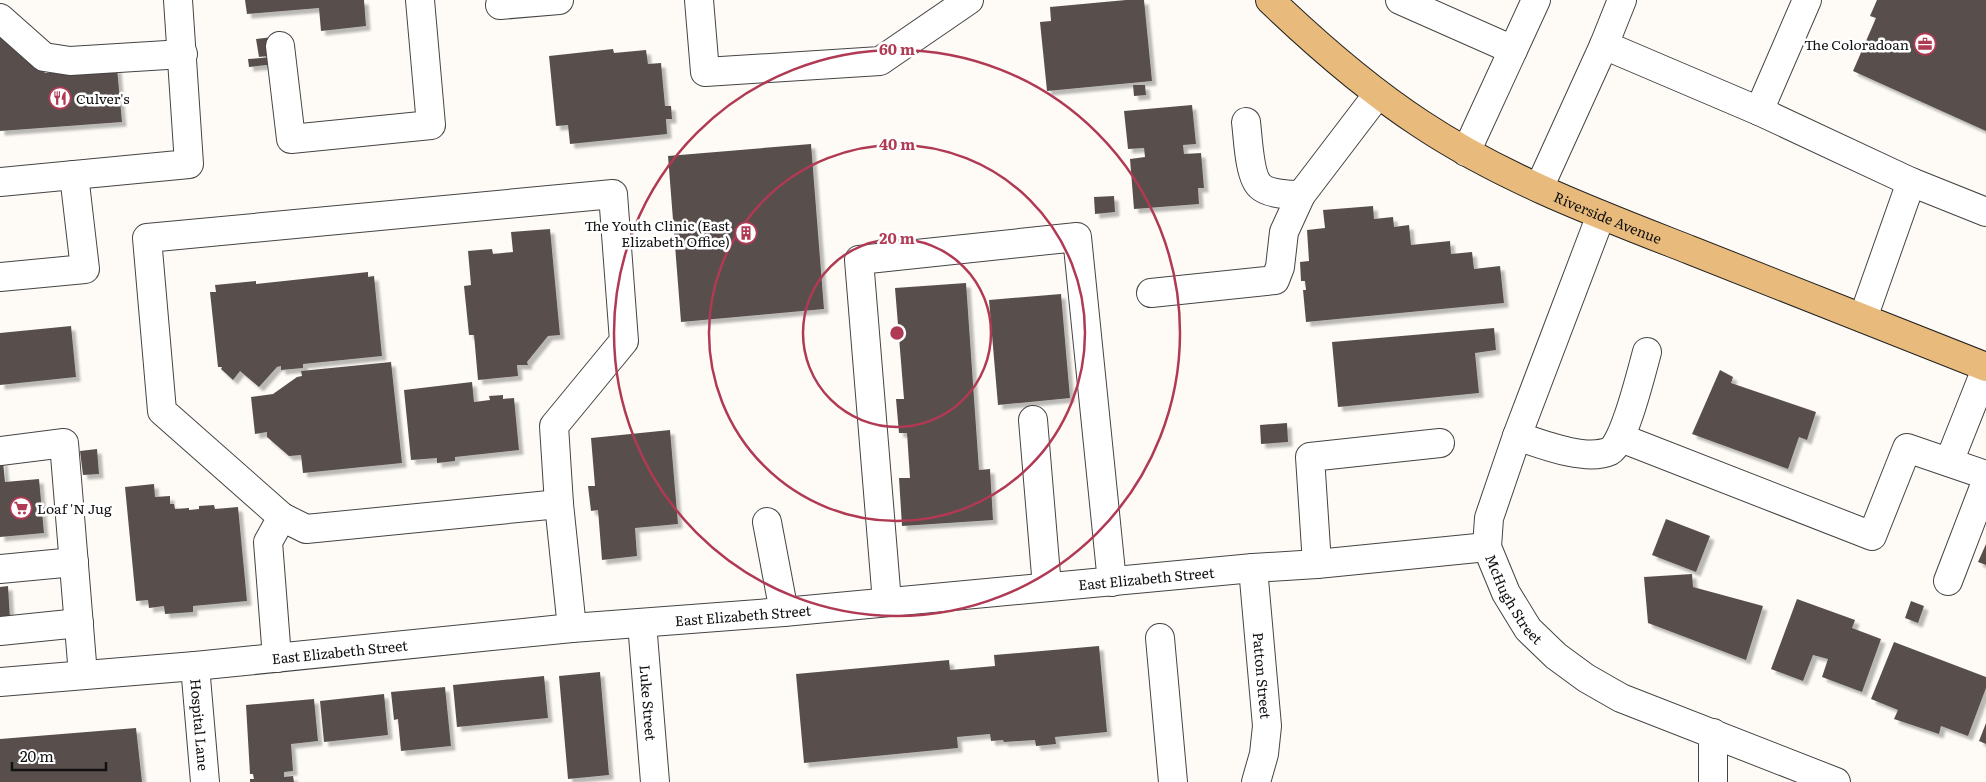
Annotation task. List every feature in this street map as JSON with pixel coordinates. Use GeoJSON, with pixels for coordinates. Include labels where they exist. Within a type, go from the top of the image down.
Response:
{"type":"FeatureCollection","features":[{"type":"Feature","properties":{"kind":"main road","name":"Riverside Avenue"},"geometry":{"type":"LineString","coordinates":[[1270,0],[1311,40],[1378,94],[1421,125],[1466,152],[1602,216],[1986,368]]}},
{"type":"Feature","properties":{"kind":"street"},"geometry":{"type":"LineString","coordinates":[[0,182],[189,164],[178,0]]}},
{"type":"Feature","properties":{"kind":"street"},"geometry":{"type":"LineString","coordinates":[[280,46],[291,139],[431,125],[420,0]]}},
{"type":"Feature","properties":{"kind":"street"},"geometry":{"type":"LineString","coordinates":[[500,5],[559,0]]}},
{"type":"Feature","properties":{"kind":"street"},"geometry":{"type":"LineString","coordinates":[[699,0],[705,72],[880,61],[969,0]]}},
{"type":"Feature","properties":{"kind":"street"},"geometry":{"type":"LineString","coordinates":[[1400,0],[1513,50]]}},
{"type":"Feature","properties":{"kind":"street"},"geometry":{"type":"LineString","coordinates":[[1466,152],[1536,0]]}},
{"type":"Feature","properties":{"kind":"street"},"geometry":{"type":"LineString","coordinates":[[1539,188],[1604,45],[1622,0]]}},
{"type":"Feature","properties":{"kind":"street"},"geometry":{"type":"LineString","coordinates":[[1759,111],[1807,0]]}},
{"type":"Feature","properties":{"kind":"street"},"geometry":{"type":"LineString","coordinates":[[0,18],[44,57],[70,61],[182,54]]}},
{"type":"Feature","properties":{"kind":"street"},"geometry":{"type":"LineString","coordinates":[[1604,45],[1759,111],[1911,182],[1986,212]]}},
{"type":"Feature","properties":{"kind":"street"},"geometry":{"type":"LineString","coordinates":[[1151,293],[1275,280],[1280,267],[1284,232],[1301,195],[1378,94]]}},
{"type":"Feature","properties":{"kind":"street"},"geometry":{"type":"LineString","coordinates":[[1246,122],[1254,178],[1260,187],[1286,195],[1301,195]]}},
{"type":"Feature","properties":{"kind":"street"},"geometry":{"type":"LineString","coordinates":[[0,277],[84,269],[74,175]]}},
{"type":"Feature","properties":{"kind":"street"},"geometry":{"type":"LineString","coordinates":[[1863,318],[1911,182]]}},
{"type":"Feature","properties":{"kind":"street"},"geometry":{"type":"LineString","coordinates":[[558,504],[306,529],[282,517],[162,411],[147,238],[613,194],[624,341],[554,426],[558,504],[572,628]]}},
{"type":"Feature","properties":{"kind":"street","name":"McHugh Street"},"geometry":{"type":"LineString","coordinates":[[1602,216],[1517,436],[1490,518],[1487,547],[1506,593],[1528,629],[1556,656],[1586,678],[1621,698],[1836,782]]}},
{"type":"Feature","properties":{"kind":"street"},"geometry":{"type":"LineString","coordinates":[[887,602],[859,260],[1077,237],[1112,582]]}},
{"type":"Feature","properties":{"kind":"street"},"geometry":{"type":"LineString","coordinates":[[1517,436],[1552,447],[1588,455],[1610,451],[1621,438],[1647,352]]}},
{"type":"Feature","properties":{"kind":"street"},"geometry":{"type":"LineString","coordinates":[[1949,462],[1986,368]]}},
{"type":"Feature","properties":{"kind":"street"},"geometry":{"type":"LineString","coordinates":[[1033,420],[1046,587]]}},
{"type":"Feature","properties":{"kind":"street"},"geometry":{"type":"LineString","coordinates":[[1621,438],[1872,536],[1907,448],[1986,475]]}},
{"type":"Feature","properties":{"kind":"street"},"geometry":{"type":"LineString","coordinates":[[0,451],[64,443],[83,675]]}},
{"type":"Feature","properties":{"kind":"street"},"geometry":{"type":"LineString","coordinates":[[1317,564],[1310,457],[1440,443]]}},
{"type":"Feature","properties":{"kind":"street"},"geometry":{"type":"LineString","coordinates":[[1948,582],[1986,482]]}},
{"type":"Feature","properties":{"kind":"street"},"geometry":{"type":"LineString","coordinates":[[278,658],[268,542],[282,517]]}},
{"type":"Feature","properties":{"kind":"street"},"geometry":{"type":"LineString","coordinates":[[767,522],[784,612]]}},
{"type":"Feature","properties":{"kind":"street","name":"East Elizabeth Street"},"geometry":{"type":"LineString","coordinates":[[0,682],[195,666],[572,628],[784,612],[1487,547]]}},
{"type":"Feature","properties":{"kind":"street"},"geometry":{"type":"LineString","coordinates":[[0,569],[74,562]]}},
{"type":"Feature","properties":{"kind":"street","name":"Patton Street"},"geometry":{"type":"LineString","coordinates":[[1253,568],[1267,726],[1264,754],[1256,782]]}},
{"type":"Feature","properties":{"kind":"street"},"geometry":{"type":"LineString","coordinates":[[0,631],[79,623]]}},
{"type":"Feature","properties":{"kind":"street","name":"Luke Street"},"geometry":{"type":"LineString","coordinates":[[642,623],[655,782]]}},
{"type":"Feature","properties":{"kind":"street"},"geometry":{"type":"LineString","coordinates":[[1160,638],[1173,782]]}},
{"type":"Feature","properties":{"kind":"street","name":"Hospital Lane"},"geometry":{"type":"LineString","coordinates":[[195,666],[205,782]]}},
{"type":"Feature","properties":{"kind":"street"},"geometry":{"type":"LineString","coordinates":[[1713,733],[1713,782]]}},
{"type":"Feature","properties":{"kind":"building"},"geometry":{"type":"Polygon","coordinates":[[[245,0],[364,0],[366,26],[321,31],[319,8],[247,14],[245,0]]]}},
{"type":"Feature","properties":{"kind":"building"},"geometry":{"type":"Polygon","coordinates":[[[1144,0],[1152,81],[1047,91],[1040,22],[1051,21],[1050,7],[1144,0]]]}},
{"type":"Feature","properties":{"kind":"building","name":"The Coloradoan"},"geometry":{"type":"Polygon","coordinates":[[[1877,0],[1986,0],[1986,131],[1853,71],[1876,18],[1870,16],[1877,0]]]}},
{"type":"Feature","properties":{"kind":"building","name":"Culver's"},"geometry":{"type":"Polygon","coordinates":[[[9,36],[45,73],[117,68],[122,122],[0,131],[0,37],[9,36]]]}},
{"type":"Feature","properties":{"kind":"building"},"geometry":{"type":"Polygon","coordinates":[[[273,37],[275,55],[259,57],[256,39],[273,37]]]}},
{"type":"Feature","properties":{"kind":"building"},"geometry":{"type":"Polygon","coordinates":[[[613,49],[614,53],[646,50],[648,64],[661,63],[665,106],[671,106],[672,119],[666,119],[667,134],[570,144],[568,125],[556,126],[549,56],[613,49]]]}},
{"type":"Feature","properties":{"kind":"building"},"geometry":{"type":"Polygon","coordinates":[[[274,57],[275,64],[249,67],[248,59],[274,57]]]}},
{"type":"Feature","properties":{"kind":"building"},"geometry":{"type":"Polygon","coordinates":[[[1133,85],[1145,85],[1146,95],[1134,96],[1133,85]]]}},
{"type":"Feature","properties":{"kind":"building"},"geometry":{"type":"Polygon","coordinates":[[[1192,105],[1196,144],[1183,145],[1184,154],[1201,153],[1204,188],[1198,188],[1199,204],[1134,209],[1130,159],[1145,157],[1144,148],[1128,149],[1124,111],[1192,105]]]}},
{"type":"Feature","properties":{"kind":"building","name":"The Youth Clinic (East Elizabeth Office)"},"geometry":{"type":"Polygon","coordinates":[[[811,144],[824,309],[681,322],[668,156],[811,144]]]}},
{"type":"Feature","properties":{"kind":"building"},"geometry":{"type":"Polygon","coordinates":[[[1114,196],[1115,212],[1095,214],[1094,197],[1114,196]]]}},
{"type":"Feature","properties":{"kind":"building"},"geometry":{"type":"Polygon","coordinates":[[[1373,206],[1374,219],[1393,217],[1394,227],[1409,225],[1411,245],[1450,241],[1451,254],[1472,252],[1474,269],[1500,266],[1504,303],[1306,322],[1303,290],[1306,290],[1305,281],[1301,281],[1300,262],[1309,261],[1307,230],[1325,228],[1323,210],[1373,206]]]}},
{"type":"Feature","properties":{"kind":"building"},"geometry":{"type":"Polygon","coordinates":[[[550,229],[560,335],[548,336],[527,362],[528,365],[517,365],[518,376],[478,380],[474,335],[469,335],[464,286],[471,285],[468,251],[492,249],[493,254],[513,252],[511,232],[550,229]]]}},
{"type":"Feature","properties":{"kind":"building"},"geometry":{"type":"Polygon","coordinates":[[[368,272],[368,277],[374,276],[382,356],[303,364],[303,368],[281,370],[281,366],[277,367],[259,387],[240,371],[233,380],[221,369],[222,367],[218,367],[210,292],[216,292],[215,285],[256,281],[256,284],[368,272]]]}},
{"type":"Feature","properties":{"kind":"building"},"geometry":{"type":"Polygon","coordinates":[[[966,283],[979,470],[990,469],[993,520],[902,526],[899,478],[910,478],[907,433],[899,433],[896,399],[904,399],[895,288],[966,283]]]}},
{"type":"Feature","properties":{"kind":"building"},"geometry":{"type":"Polygon","coordinates":[[[1061,294],[1070,398],[998,405],[989,300],[1061,294]]]}},
{"type":"Feature","properties":{"kind":"building"},"geometry":{"type":"Polygon","coordinates":[[[71,326],[76,377],[0,385],[0,333],[71,326]]]}},
{"type":"Feature","properties":{"kind":"building"},"geometry":{"type":"Polygon","coordinates":[[[1494,328],[1496,350],[1475,353],[1479,393],[1338,407],[1332,342],[1494,328]]]}},
{"type":"Feature","properties":{"kind":"building"},"geometry":{"type":"Polygon","coordinates":[[[391,362],[402,463],[303,473],[301,455],[289,456],[267,437],[267,432],[255,434],[251,397],[273,394],[297,377],[302,376],[301,371],[391,362]]]}},
{"type":"Feature","properties":{"kind":"building"},"geometry":{"type":"Polygon","coordinates":[[[1720,370],[1733,377],[1731,383],[1816,412],[1807,440],[1799,437],[1788,469],[1692,434],[1720,370]]]}},
{"type":"Feature","properties":{"kind":"building"},"geometry":{"type":"Polygon","coordinates":[[[472,382],[474,402],[490,400],[489,396],[503,395],[503,399],[514,398],[519,450],[455,457],[455,461],[437,463],[437,458],[411,460],[404,390],[472,382]]]}},
{"type":"Feature","properties":{"kind":"building"},"geometry":{"type":"Polygon","coordinates":[[[1287,423],[1288,442],[1261,444],[1260,425],[1287,423]]]}},
{"type":"Feature","properties":{"kind":"building"},"geometry":{"type":"Polygon","coordinates":[[[670,430],[678,524],[635,528],[637,556],[602,560],[598,510],[591,511],[588,486],[595,486],[591,438],[670,430]]]}},
{"type":"Feature","properties":{"kind":"building"},"geometry":{"type":"Polygon","coordinates":[[[97,449],[99,474],[83,475],[80,451],[97,449]]]}},
{"type":"Feature","properties":{"kind":"building","name":"Loaf 'N Jug"},"geometry":{"type":"Polygon","coordinates":[[[0,461],[3,461],[5,482],[39,479],[44,533],[0,537],[0,461]]]}},
{"type":"Feature","properties":{"kind":"building"},"geometry":{"type":"Polygon","coordinates":[[[154,484],[155,497],[170,496],[170,504],[174,504],[175,509],[199,509],[199,506],[214,505],[215,509],[238,507],[247,601],[193,606],[193,612],[165,614],[164,606],[149,608],[148,600],[136,601],[125,487],[154,484]]]}},
{"type":"Feature","properties":{"kind":"building"},"geometry":{"type":"Polygon","coordinates":[[[1666,519],[1710,536],[1696,572],[1652,555],[1666,519]]]}},
{"type":"Feature","properties":{"kind":"building"},"geometry":{"type":"Polygon","coordinates":[[[1986,544],[1986,565],[1978,562],[1986,544]]]}},
{"type":"Feature","properties":{"kind":"building"},"geometry":{"type":"Polygon","coordinates":[[[1692,574],[1693,587],[1763,606],[1746,660],[1648,623],[1644,577],[1692,574]]]}},
{"type":"Feature","properties":{"kind":"building"},"geometry":{"type":"Polygon","coordinates":[[[8,586],[10,619],[0,619],[0,587],[8,586]]]}},
{"type":"Feature","properties":{"kind":"building"},"geometry":{"type":"Polygon","coordinates":[[[1797,599],[1855,620],[1852,628],[1881,639],[1862,692],[1822,677],[1828,659],[1813,655],[1803,681],[1771,669],[1797,599]]]}},
{"type":"Feature","properties":{"kind":"building"},"geometry":{"type":"Polygon","coordinates":[[[1911,601],[1924,606],[1918,623],[1905,618],[1911,601]]]}},
{"type":"Feature","properties":{"kind":"building"},"geometry":{"type":"Polygon","coordinates":[[[1894,642],[1986,677],[1986,688],[1968,736],[1941,726],[1939,734],[1894,719],[1898,710],[1871,699],[1894,642]]]}},
{"type":"Feature","properties":{"kind":"building"},"geometry":{"type":"Polygon","coordinates":[[[1099,646],[1107,732],[1055,737],[1056,744],[1036,746],[1035,740],[991,741],[990,734],[957,737],[958,748],[804,763],[796,674],[949,660],[950,670],[995,666],[994,655],[1099,646]]]}},
{"type":"Feature","properties":{"kind":"building"},"geometry":{"type":"Polygon","coordinates":[[[600,672],[609,775],[568,779],[559,676],[600,672]]]}},
{"type":"Feature","properties":{"kind":"building"},"geometry":{"type":"Polygon","coordinates":[[[544,676],[548,718],[457,727],[453,685],[544,676]]]}},
{"type":"Feature","properties":{"kind":"building"},"geometry":{"type":"Polygon","coordinates":[[[445,687],[451,746],[401,751],[398,719],[394,720],[391,692],[445,687]]]}},
{"type":"Feature","properties":{"kind":"building"},"geometry":{"type":"Polygon","coordinates":[[[384,694],[388,735],[324,742],[320,701],[384,694]]]}},
{"type":"Feature","properties":{"kind":"building"},"geometry":{"type":"Polygon","coordinates":[[[314,699],[318,741],[291,744],[293,771],[284,772],[284,777],[293,776],[294,782],[250,782],[250,779],[254,779],[253,774],[250,774],[246,705],[314,699]]]}},
{"type":"Feature","properties":{"kind":"building"},"geometry":{"type":"Polygon","coordinates":[[[1986,723],[1986,744],[1979,741],[1986,723]]]}},
{"type":"Feature","properties":{"kind":"building"},"geometry":{"type":"Polygon","coordinates":[[[136,728],[142,782],[0,782],[0,739],[136,728]]]}},
{"type":"Feature","properties":{"kind":"place","name":"The Coloradoan"},"geometry":{"type":"Point","coordinates":[1925,44]}},
{"type":"Feature","properties":{"kind":"place","name":"Culver's"},"geometry":{"type":"Point","coordinates":[60,98]}},
{"type":"Feature","properties":{"kind":"place","name":"The Youth Clinic (East Elizabeth Office)"},"geometry":{"type":"Point","coordinates":[746,233]}},
{"type":"Feature","properties":{"kind":"place","name":"Loaf 'N Jug"},"geometry":{"type":"Point","coordinates":[21,508]}}]}
